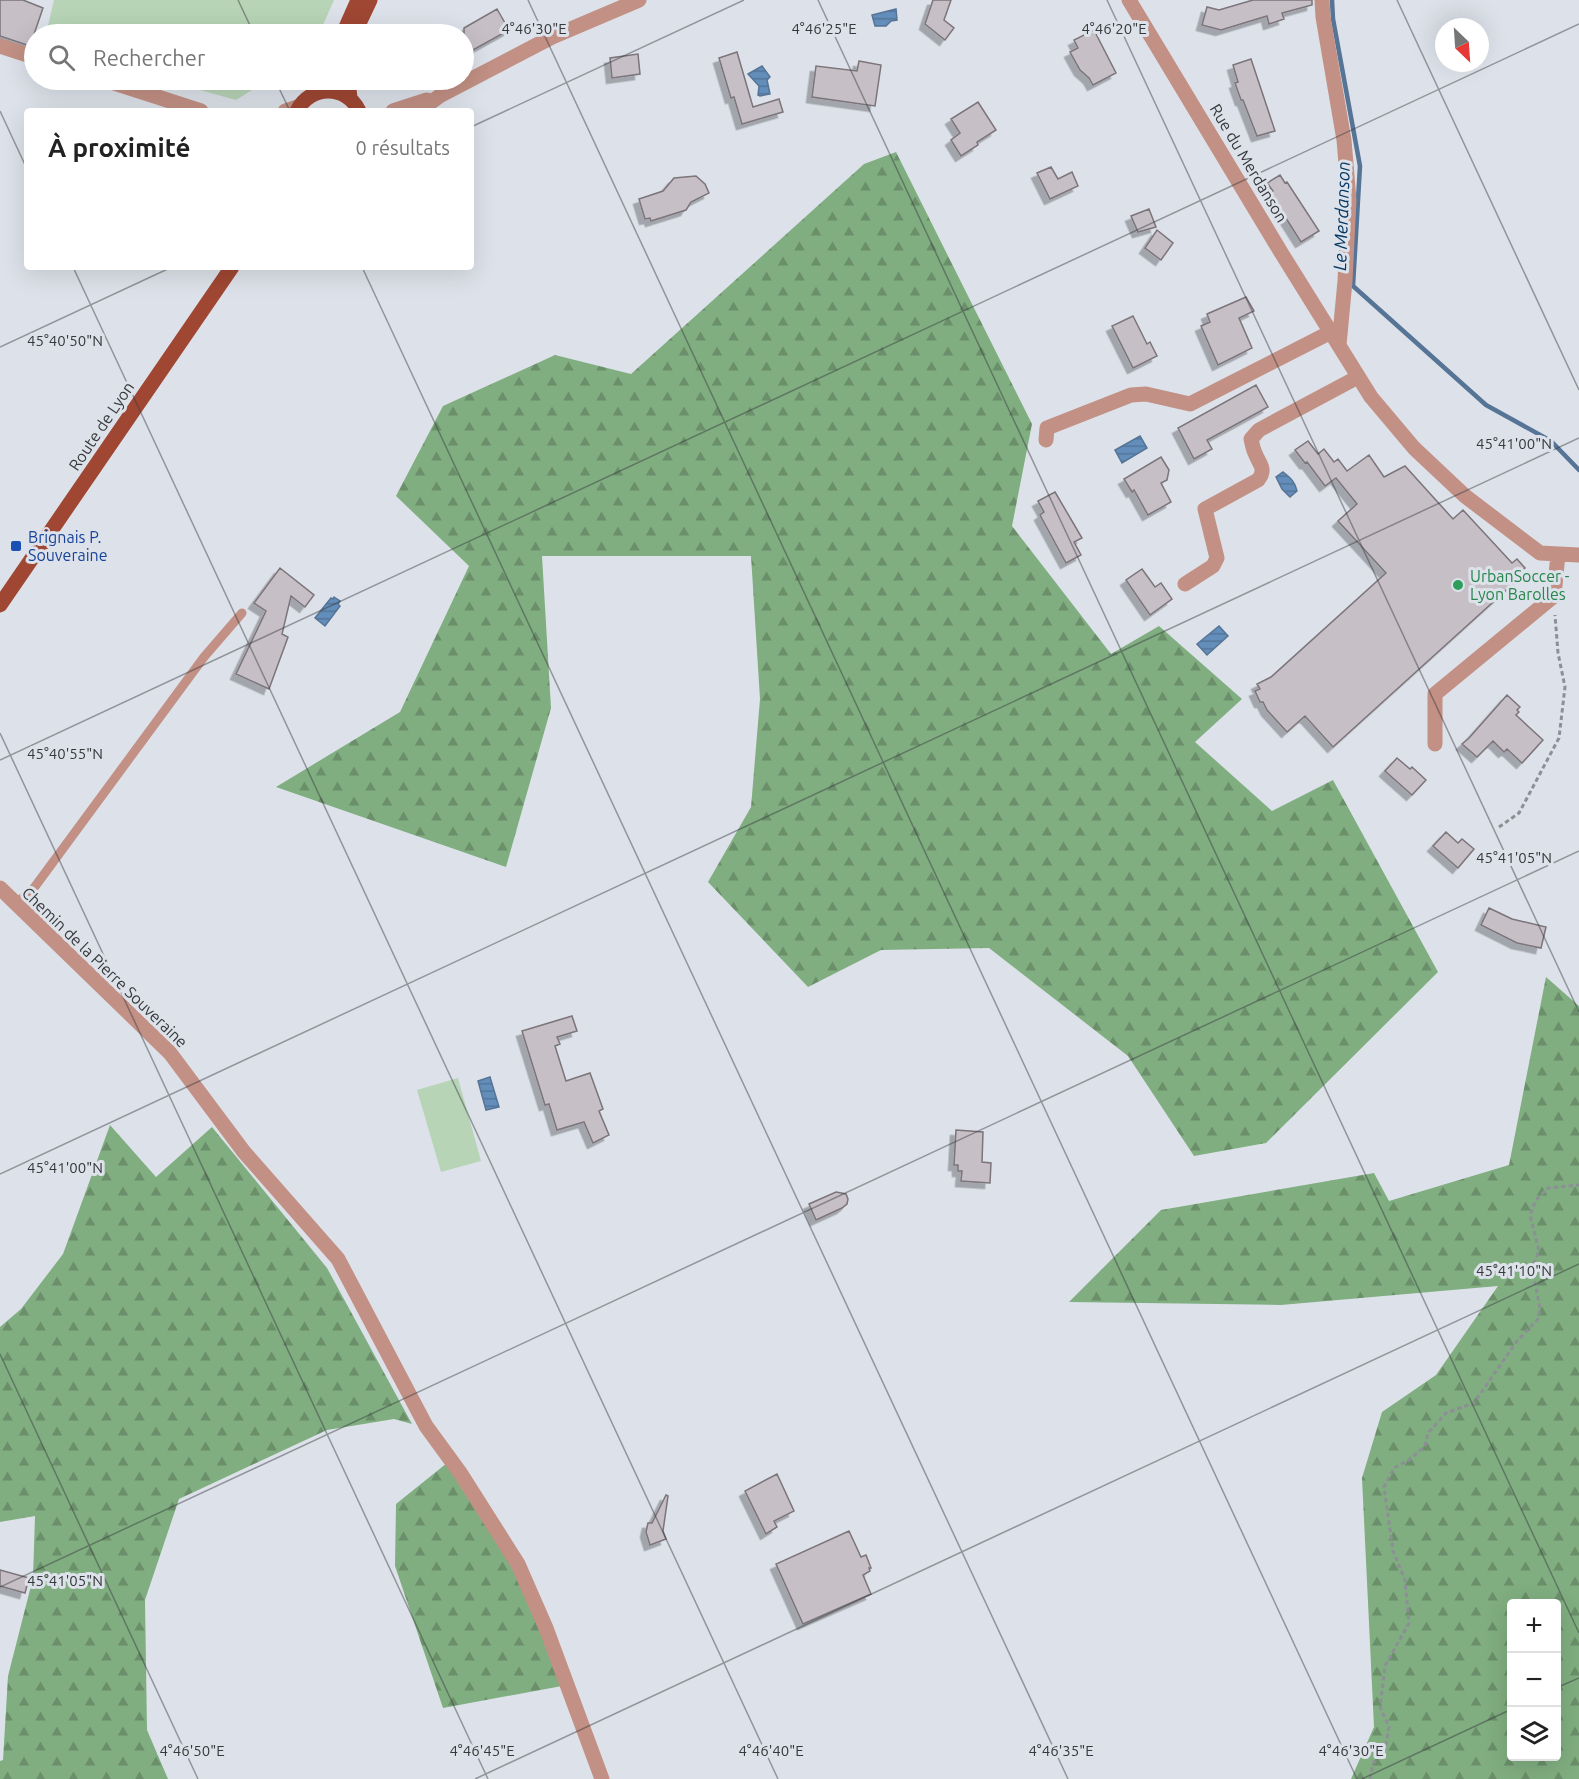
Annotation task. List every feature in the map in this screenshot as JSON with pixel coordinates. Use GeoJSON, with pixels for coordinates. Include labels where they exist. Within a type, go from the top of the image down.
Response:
{"type":"FeatureCollection","features":[{"type":"Feature","properties":{"kind":"main road"},"geometry":{"type":"LineString","coordinates":[[347,24],[358,0]]}},
{"type":"Feature","properties":{"kind":"main road"},"geometry":{"type":"LineString","coordinates":[[359,24],[370,0]]}},
{"type":"Feature","properties":{"kind":"main road"},"geometry":{"type":"LineString","coordinates":[[295,108],[316,90]]}},
{"type":"Feature","properties":{"kind":"main road"},"geometry":{"type":"LineString","coordinates":[[332,90],[350,98]]}},
{"type":"Feature","properties":{"kind":"main road"},"geometry":{"type":"LineString","coordinates":[[349,90],[350,98],[357,108]]}},
{"type":"Feature","properties":{"kind":"main road","name":"Route de Lyon"},"geometry":{"type":"LineString","coordinates":[[0,587],[219,270]]}},
{"type":"Feature","properties":{"kind":"main road","name":"Route de Lyon"},"geometry":{"type":"LineString","coordinates":[[0,605],[230,270]]}},
{"type":"Feature","properties":{"kind":"street"},"geometry":{"type":"LineString","coordinates":[[474,78],[552,37],[639,0]]}},
{"type":"Feature","properties":{"kind":"street","name":"Rue du Merdanson"},"geometry":{"type":"LineString","coordinates":[[1129,0],[1371,397],[1414,448],[1465,496],[1540,553],[1579,555]]}},
{"type":"Feature","properties":{"kind":"street"},"geometry":{"type":"LineString","coordinates":[[1046,440],[1047,428],[1131,395],[1146,394],[1190,404],[1335,338],[1346,281],[1349,200],[1344,140],[1322,0]]}},
{"type":"Feature","properties":{"kind":"street"},"geometry":{"type":"LineString","coordinates":[[0,46],[24,54]]}},
{"type":"Feature","properties":{"kind":"street"},"geometry":{"type":"LineString","coordinates":[[136,90],[192,108]]}},
{"type":"Feature","properties":{"kind":"street"},"geometry":{"type":"LineString","coordinates":[[423,108],[451,90]]}},
{"type":"Feature","properties":{"kind":"street"},"geometry":{"type":"LineString","coordinates":[[402,108],[441,95]]}},
{"type":"Feature","properties":{"kind":"street"},"geometry":{"type":"LineString","coordinates":[[1185,584],[1213,566],[1217,558],[1205,509],[1258,480],[1263,474],[1251,439],[1259,430],[1358,377]]}},
{"type":"Feature","properties":{"kind":"street"},"geometry":{"type":"LineString","coordinates":[[1435,744],[1435,694],[1554,596],[1558,554]]}},
{"type":"Feature","properties":{"kind":"street","name":"Chemin de la Pierre Souveraine"},"geometry":{"type":"LineString","coordinates":[[0,888],[170,1053],[244,1152],[338,1259],[426,1426],[461,1474],[518,1564],[546,1628],[602,1779]]}},
{"type":"Feature","properties":{"kind":"lane"},"geometry":{"type":"LineString","coordinates":[[15,903],[30,892],[204,657],[242,613]]}},
{"type":"Feature","properties":{"kind":"path"},"geometry":{"type":"LineString","coordinates":[[1498,827],[1519,813],[1559,738],[1565,687],[1558,653],[1554,596]]}},
{"type":"Feature","properties":{"kind":"path"},"geometry":{"type":"LineString","coordinates":[[1370,1779],[1373,1764],[1386,1744],[1389,1727],[1380,1707],[1385,1666],[1409,1623],[1405,1580],[1393,1551],[1384,1487],[1394,1468],[1409,1461],[1425,1446],[1428,1433],[1446,1413],[1474,1402],[1517,1341],[1538,1319],[1540,1308],[1532,1268],[1539,1251],[1530,1215],[1536,1200],[1548,1188],[1579,1185]]}},
{"type":"Feature","properties":{"kind":"green space"},"geometry":{"type":"Polygon","coordinates":[[[54,0],[334,0],[323,24],[48,24],[54,0]]]}},
{"type":"Feature","properties":{"kind":"green space"},"geometry":{"type":"Polygon","coordinates":[[[200,90],[252,90],[236,100],[200,90]]]}},
{"type":"Feature","properties":{"kind":"green space"},"geometry":{"type":"Polygon","coordinates":[[[896,152],[1032,424],[1012,526],[1111,654],[1159,626],[1242,699],[1195,742],[1272,811],[1333,780],[1438,972],[1266,1143],[1194,1156],[1128,1056],[989,948],[881,950],[808,987],[708,882],[751,807],[760,699],[751,556],[542,556],[551,708],[506,867],[276,787],[400,712],[469,566],[396,496],[443,406],[555,355],[631,374],[864,164],[896,152]]]}},
{"type":"Feature","properties":{"kind":"green space"},"geometry":{"type":"Polygon","coordinates":[[[1546,977],[1579,1006],[1579,1779],[1351,1779],[1374,1727],[1362,1478],[1382,1412],[1436,1375],[1498,1286],[1281,1305],[1069,1302],[1161,1210],[1374,1173],[1389,1201],[1509,1165],[1546,977]]]}},
{"type":"Feature","properties":{"kind":"green space"},"geometry":{"type":"Polygon","coordinates":[[[458,1078],[481,1161],[441,1172],[417,1090],[458,1078]]]}},
{"type":"Feature","properties":{"kind":"green space"},"geometry":{"type":"Polygon","coordinates":[[[110,1125],[156,1177],[212,1127],[327,1268],[412,1424],[394,1419],[327,1430],[179,1499],[145,1600],[147,1730],[168,1779],[0,1779],[8,1676],[33,1578],[35,1516],[0,1522],[0,1327],[21,1309],[63,1254],[110,1125]]]}},
{"type":"Feature","properties":{"kind":"green space"},"geometry":{"type":"Polygon","coordinates":[[[447,1463],[518,1564],[562,1686],[443,1708],[395,1566],[396,1504],[447,1463]]]}},
{"type":"Feature","properties":{"kind":"water"},"geometry":{"type":"Polygon","coordinates":[[[896,9],[897,20],[891,21],[886,26],[875,26],[872,15],[896,9]]]}},
{"type":"Feature","properties":{"kind":"water"},"geometry":{"type":"Polygon","coordinates":[[[762,66],[770,77],[767,80],[770,94],[760,96],[758,95],[759,86],[748,74],[762,66]]]}},
{"type":"Feature","properties":{"kind":"water"},"geometry":{"type":"Polygon","coordinates":[[[1140,436],[1147,448],[1122,463],[1115,450],[1140,436]]]}},
{"type":"Feature","properties":{"kind":"water"},"geometry":{"type":"Polygon","coordinates":[[[1283,472],[1292,480],[1297,491],[1290,497],[1282,489],[1276,477],[1283,472]]]}},
{"type":"Feature","properties":{"kind":"water"},"geometry":{"type":"Polygon","coordinates":[[[334,597],[340,601],[338,604],[340,606],[325,626],[315,618],[334,597]]]}},
{"type":"Feature","properties":{"kind":"water"},"geometry":{"type":"Polygon","coordinates":[[[1219,626],[1228,636],[1207,655],[1197,644],[1219,626]]]}},
{"type":"Feature","properties":{"kind":"water"},"geometry":{"type":"Polygon","coordinates":[[[490,1077],[499,1107],[486,1110],[478,1081],[490,1077]]]}},
{"type":"Feature","properties":{"kind":"building"},"geometry":{"type":"Polygon","coordinates":[[[0,0],[23,0],[43,8],[38,24],[24,24],[24,44],[0,36],[0,0]]]}},
{"type":"Feature","properties":{"kind":"building"},"geometry":{"type":"Polygon","coordinates":[[[933,0],[951,0],[944,20],[954,28],[945,40],[925,24],[933,0]]]}},
{"type":"Feature","properties":{"kind":"building"},"geometry":{"type":"Polygon","coordinates":[[[1253,0],[1312,0],[1312,5],[1282,13],[1284,19],[1269,24],[1267,16],[1221,30],[1202,25],[1207,7],[1219,10],[1253,0]]]}},
{"type":"Feature","properties":{"kind":"building"},"geometry":{"type":"Polygon","coordinates":[[[497,9],[509,30],[474,49],[474,24],[471,24],[497,9]]]}},
{"type":"Feature","properties":{"kind":"building"},"geometry":{"type":"Polygon","coordinates":[[[1094,30],[1116,73],[1093,85],[1080,70],[1070,52],[1078,48],[1074,40],[1094,30]]]}},
{"type":"Feature","properties":{"kind":"building"},"geometry":{"type":"Polygon","coordinates":[[[737,52],[753,107],[779,99],[783,112],[742,124],[734,97],[731,98],[719,58],[737,52]]]}},
{"type":"Feature","properties":{"kind":"building"},"geometry":{"type":"Polygon","coordinates":[[[638,54],[640,74],[612,78],[610,58],[638,54]]]}},
{"type":"Feature","properties":{"kind":"building"},"geometry":{"type":"Polygon","coordinates":[[[1251,59],[1275,131],[1257,136],[1235,83],[1238,82],[1233,65],[1251,59]]]}},
{"type":"Feature","properties":{"kind":"building"},"geometry":{"type":"Polygon","coordinates":[[[859,61],[881,65],[875,106],[812,97],[816,66],[857,71],[859,61]]]}},
{"type":"Feature","properties":{"kind":"building"},"geometry":{"type":"Polygon","coordinates":[[[978,102],[996,130],[961,156],[951,140],[960,133],[951,119],[978,102]]]}},
{"type":"Feature","properties":{"kind":"building"},"geometry":{"type":"Polygon","coordinates":[[[1051,167],[1058,179],[1072,172],[1078,186],[1050,199],[1037,173],[1051,167]]]}},
{"type":"Feature","properties":{"kind":"building"},"geometry":{"type":"Polygon","coordinates":[[[1280,175],[1319,231],[1301,242],[1270,193],[1273,191],[1267,183],[1280,175]]]}},
{"type":"Feature","properties":{"kind":"building"},"geometry":{"type":"Polygon","coordinates":[[[696,176],[705,184],[709,193],[691,202],[686,210],[651,221],[650,218],[645,219],[639,199],[663,191],[674,178],[696,176]]]}},
{"type":"Feature","properties":{"kind":"building"},"geometry":{"type":"Polygon","coordinates":[[[1149,209],[1156,227],[1138,232],[1131,216],[1149,209]]]}},
{"type":"Feature","properties":{"kind":"building"},"geometry":{"type":"Polygon","coordinates":[[[1157,230],[1173,243],[1161,260],[1145,248],[1157,230]]]}},
{"type":"Feature","properties":{"kind":"building"},"geometry":{"type":"Polygon","coordinates":[[[1246,297],[1254,311],[1239,318],[1252,348],[1218,365],[1201,326],[1210,322],[1207,314],[1246,297]]]}},
{"type":"Feature","properties":{"kind":"building"},"geometry":{"type":"Polygon","coordinates":[[[1133,316],[1147,344],[1150,342],[1157,356],[1133,368],[1112,326],[1133,316]]]}},
{"type":"Feature","properties":{"kind":"building"},"geometry":{"type":"Polygon","coordinates":[[[1256,385],[1268,407],[1207,440],[1212,449],[1194,459],[1178,428],[1256,385]]]}},
{"type":"Feature","properties":{"kind":"building"},"geometry":{"type":"Polygon","coordinates":[[[1308,441],[1318,454],[1324,449],[1334,462],[1338,459],[1347,471],[1369,455],[1384,477],[1405,466],[1453,519],[1463,510],[1512,563],[1517,559],[1525,568],[1520,572],[1523,575],[1333,747],[1305,716],[1287,732],[1267,710],[1263,702],[1260,702],[1255,691],[1260,689],[1257,684],[1271,677],[1386,573],[1338,521],[1357,504],[1336,478],[1325,486],[1295,450],[1308,441]]]}},
{"type":"Feature","properties":{"kind":"building"},"geometry":{"type":"Polygon","coordinates":[[[1161,457],[1169,470],[1167,480],[1161,483],[1171,502],[1148,515],[1134,490],[1132,492],[1124,479],[1161,457]]]}},
{"type":"Feature","properties":{"kind":"building"},"geometry":{"type":"Polygon","coordinates":[[[1055,492],[1082,538],[1074,542],[1081,555],[1066,563],[1040,515],[1044,512],[1038,501],[1055,492]]]}},
{"type":"Feature","properties":{"kind":"building"},"geometry":{"type":"Polygon","coordinates":[[[280,568],[314,595],[305,607],[291,596],[282,634],[288,637],[269,689],[236,674],[266,611],[254,603],[280,568]]]}},
{"type":"Feature","properties":{"kind":"building"},"geometry":{"type":"Polygon","coordinates":[[[1142,569],[1155,587],[1161,583],[1172,599],[1150,615],[1126,580],[1142,569]]]}},
{"type":"Feature","properties":{"kind":"building"},"geometry":{"type":"Polygon","coordinates":[[[1507,695],[1520,707],[1516,715],[1543,740],[1522,763],[1507,749],[1504,752],[1493,741],[1477,757],[1462,744],[1507,695]]]}},
{"type":"Feature","properties":{"kind":"building"},"geometry":{"type":"Polygon","coordinates":[[[1397,758],[1410,769],[1412,767],[1426,780],[1412,795],[1385,771],[1397,758]]]}},
{"type":"Feature","properties":{"kind":"building"},"geometry":{"type":"Polygon","coordinates":[[[1446,832],[1458,843],[1462,839],[1474,849],[1458,868],[1433,846],[1446,832]]]}},
{"type":"Feature","properties":{"kind":"building"},"geometry":{"type":"Polygon","coordinates":[[[1489,908],[1512,919],[1546,927],[1541,948],[1517,943],[1481,925],[1489,908]]]}},
{"type":"Feature","properties":{"kind":"building"},"geometry":{"type":"Polygon","coordinates":[[[572,1016],[577,1031],[557,1037],[560,1044],[555,1046],[566,1081],[590,1073],[603,1109],[599,1111],[609,1135],[593,1143],[584,1122],[557,1130],[549,1104],[545,1105],[522,1031],[572,1016]]]}},
{"type":"Feature","properties":{"kind":"building"},"geometry":{"type":"Polygon","coordinates":[[[956,1130],[983,1132],[982,1162],[991,1163],[990,1183],[961,1181],[962,1171],[958,1171],[958,1165],[954,1165],[956,1130]]]}},
{"type":"Feature","properties":{"kind":"building"},"geometry":{"type":"Polygon","coordinates":[[[836,1192],[846,1194],[847,1204],[816,1220],[809,1204],[836,1192]]]}},
{"type":"Feature","properties":{"kind":"building"},"geometry":{"type":"Polygon","coordinates":[[[777,1474],[794,1511],[774,1521],[777,1527],[766,1534],[745,1491],[777,1474]]]}},
{"type":"Feature","properties":{"kind":"building"},"geometry":{"type":"Polygon","coordinates":[[[666,1495],[668,1496],[663,1531],[666,1539],[650,1545],[646,1532],[648,1523],[652,1523],[666,1495]]]}},
{"type":"Feature","properties":{"kind":"building"},"geometry":{"type":"Polygon","coordinates":[[[849,1531],[861,1557],[866,1555],[871,1568],[863,1575],[871,1594],[803,1624],[776,1564],[849,1531]]]}},
{"type":"Feature","properties":{"kind":"building"},"geometry":{"type":"Polygon","coordinates":[[[0,1570],[29,1578],[25,1593],[0,1586],[0,1570]]]}},
{"type":"Feature","properties":{"kind":"waterway","name":"Le Merdanson"},"geometry":{"type":"LineString","coordinates":[[1332,0],[1333,19],[1360,166],[1353,286],[1486,405],[1551,441],[1579,470]]}},
{"type":"Feature","properties":{"kind":"place","name":"Brignais P. Souveraine"},"geometry":{"type":"Point","coordinates":[16,546]}},
{"type":"Feature","properties":{"kind":"place","name":"UrbanSoccer - Lyon Barolles"},"geometry":{"type":"Point","coordinates":[1458,585]}}]}
